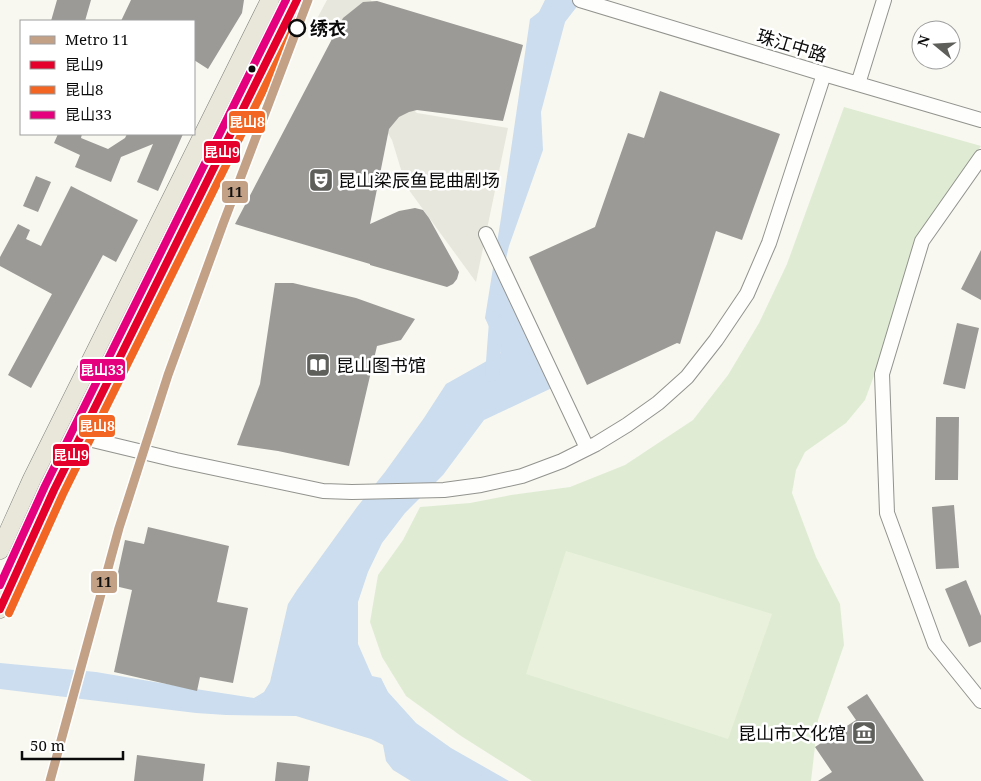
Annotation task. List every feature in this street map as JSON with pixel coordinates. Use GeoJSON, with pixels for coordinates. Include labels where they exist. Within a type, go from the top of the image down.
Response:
{"type":"FeatureCollection","features":[{"type":"Feature","properties":{"kind":"main road"},"geometry":{"type":"LineString","coordinates":[[0,550],[32,479],[270,0]]}},
{"type":"Feature","properties":{"kind":"main road"},"geometry":{"type":"LineString","coordinates":[[0,609],[54,490],[297,0]]}},
{"type":"Feature","properties":{"kind":"street"},"geometry":{"type":"LineString","coordinates":[[858,84],[884,0]]}},
{"type":"Feature","properties":{"kind":"street","name":"珠江中路"},"geometry":{"type":"LineString","coordinates":[[586,2],[981,120]]}},
{"type":"Feature","properties":{"kind":"street"},"geometry":{"type":"LineString","coordinates":[[80,437],[176,460],[322,491],[444,490],[481,485],[522,476],[562,461],[627,425],[658,403],[687,377],[716,340],[747,294],[769,243],[824,74]]}},
{"type":"Feature","properties":{"kind":"street"},"geometry":{"type":"LineString","coordinates":[[981,157],[922,241],[882,374],[887,513],[935,644],[981,701]]}},
{"type":"Feature","properties":{"kind":"street"},"geometry":{"type":"LineString","coordinates":[[486,234],[587,448]]}},
{"type":"Feature","properties":{"kind":"green space"},"geometry":{"type":"Polygon","coordinates":[[[844,107],[981,146],[914,243],[875,373],[865,400],[846,423],[805,452],[796,470],[792,493],[816,557],[840,604],[844,645],[818,720],[811,781],[532,781],[461,736],[406,696],[382,657],[370,622],[378,575],[403,540],[420,507],[470,503],[570,487],[625,465],[693,420],[728,375],[759,323],[787,264],[844,107]]]}},
{"type":"Feature","properties":{"kind":"green space"},"geometry":{"type":"Polygon","coordinates":[[[566,551],[772,614],[728,739],[526,674],[566,551]]]}},
{"type":"Feature","properties":{"kind":"shaded area"},"geometry":{"type":"Polygon","coordinates":[[[327,0],[371,0],[403,102],[417,113],[508,128],[476,282],[406,186],[392,140],[325,28],[312,28],[327,0]]]}},
{"type":"Feature","properties":{"kind":"water"},"geometry":{"type":"Polygon","coordinates":[[[545,0],[582,0],[565,22],[541,112],[543,150],[509,246],[502,275],[554,387],[484,420],[443,475],[405,513],[382,543],[368,572],[358,602],[358,644],[372,676],[381,678],[388,692],[416,723],[451,748],[509,781],[411,781],[393,770],[386,761],[383,745],[371,739],[296,716],[196,713],[0,689],[0,663],[96,672],[254,698],[264,692],[270,682],[288,604],[297,590],[357,507],[385,472],[446,384],[501,353],[485,318],[530,19],[539,12],[545,0]]]}},
{"type":"Feature","properties":{"kind":"building"},"geometry":{"type":"Polygon","coordinates":[[[57,0],[91,0],[85,20],[51,20],[57,0]]]}},
{"type":"Feature","properties":{"kind":"building"},"geometry":{"type":"Polygon","coordinates":[[[131,0],[244,0],[242,13],[208,69],[195,61],[195,20],[121,20],[131,0]]]}},
{"type":"Feature","properties":{"kind":"building"},"geometry":{"type":"Polygon","coordinates":[[[377,1],[523,45],[503,121],[417,110],[399,117],[389,129],[370,224],[399,211],[415,208],[423,210],[459,272],[453,284],[447,287],[235,224],[343,18],[363,2],[377,1]]]}},
{"type":"Feature","properties":{"kind":"building"},"geometry":{"type":"Polygon","coordinates":[[[660,91],[780,134],[742,240],[716,231],[680,344],[677,343],[587,385],[529,257],[595,227],[628,133],[644,138],[660,91]]]}},
{"type":"Feature","properties":{"kind":"building"},"geometry":{"type":"Polygon","coordinates":[[[58,135],[82,135],[81,138],[108,149],[126,135],[183,135],[158,191],[137,182],[153,144],[121,157],[111,182],[75,167],[80,155],[54,143],[58,135]]]}},
{"type":"Feature","properties":{"kind":"building"},"geometry":{"type":"Polygon","coordinates":[[[36,176],[51,182],[38,212],[23,206],[36,176]]]}},
{"type":"Feature","properties":{"kind":"building"},"geometry":{"type":"Polygon","coordinates":[[[71,186],[138,220],[116,262],[103,255],[31,388],[8,375],[52,294],[0,266],[0,257],[18,224],[30,230],[26,239],[41,246],[71,186]]]}},
{"type":"Feature","properties":{"kind":"building"},"geometry":{"type":"Polygon","coordinates":[[[981,250],[981,300],[961,289],[981,250]]]}},
{"type":"Feature","properties":{"kind":"building","name":"昆山图书馆"},"geometry":{"type":"Polygon","coordinates":[[[275,283],[293,283],[356,298],[415,319],[401,340],[377,346],[349,466],[278,451],[237,445],[260,384],[275,283]]]}},
{"type":"Feature","properties":{"kind":"building"},"geometry":{"type":"Polygon","coordinates":[[[957,323],[979,328],[965,389],[943,384],[957,323]]]}},
{"type":"Feature","properties":{"kind":"building"},"geometry":{"type":"Polygon","coordinates":[[[936,417],[959,417],[958,480],[935,480],[936,417]]]}},
{"type":"Feature","properties":{"kind":"building"},"geometry":{"type":"Polygon","coordinates":[[[954,505],[959,568],[936,569],[932,507],[954,505]]]}},
{"type":"Feature","properties":{"kind":"building"},"geometry":{"type":"Polygon","coordinates":[[[148,527],[229,546],[217,602],[248,608],[233,683],[200,677],[197,691],[114,672],[132,590],[115,586],[125,540],[144,544],[148,527]]]}},
{"type":"Feature","properties":{"kind":"building"},"geometry":{"type":"Polygon","coordinates":[[[966,580],[981,616],[981,642],[969,647],[945,589],[966,580]]]}},
{"type":"Feature","properties":{"kind":"building","name":"昆山市文化馆"},"geometry":{"type":"Polygon","coordinates":[[[867,694],[924,781],[818,781],[832,772],[815,747],[856,720],[847,707],[867,694]]]}},
{"type":"Feature","properties":{"kind":"building"},"geometry":{"type":"Polygon","coordinates":[[[137,755],[205,764],[203,781],[134,781],[137,755]]]}},
{"type":"Feature","properties":{"kind":"building"},"geometry":{"type":"Polygon","coordinates":[[[277,762],[310,766],[308,781],[275,781],[277,762]]]}},
{"type":"Feature","properties":{"kind":"waterway"},"geometry":{"type":"LineString","coordinates":[[492,375],[496,322]]}},
{"type":"Feature","properties":{"kind":"metro line","name":"11"},"geometry":{"type":"LineString","coordinates":[[50,781],[119,528],[168,375],[308,0]]}},
{"type":"Feature","properties":{"kind":"transit line","name":"昆山33"},"geometry":{"type":"LineString","coordinates":[[0,585],[45,486],[286,0]]}},
{"type":"Feature","properties":{"kind":"transit line","name":"昆山9"},"geometry":{"type":"LineString","coordinates":[[0,609],[54,490],[297,0]]}},
{"type":"Feature","properties":{"kind":"transit line","name":"昆山8"},"geometry":{"type":"LineString","coordinates":[[9,613],[63,494],[306,4]]}},
{"type":"Feature","properties":{"kind":"place","name":"绣衣"},"geometry":{"type":"Point","coordinates":[297,28]}},
{"type":"Feature","properties":{"kind":"place","name":"昆山梁辰鱼昆曲剧场"},"geometry":{"type":"Point","coordinates":[321,180]}},
{"type":"Feature","properties":{"kind":"place","name":"昆山图书馆"},"geometry":{"type":"Point","coordinates":[318,365]}},
{"type":"Feature","properties":{"kind":"place","name":"昆山市文化馆"},"geometry":{"type":"Point","coordinates":[864,733]}}]}
